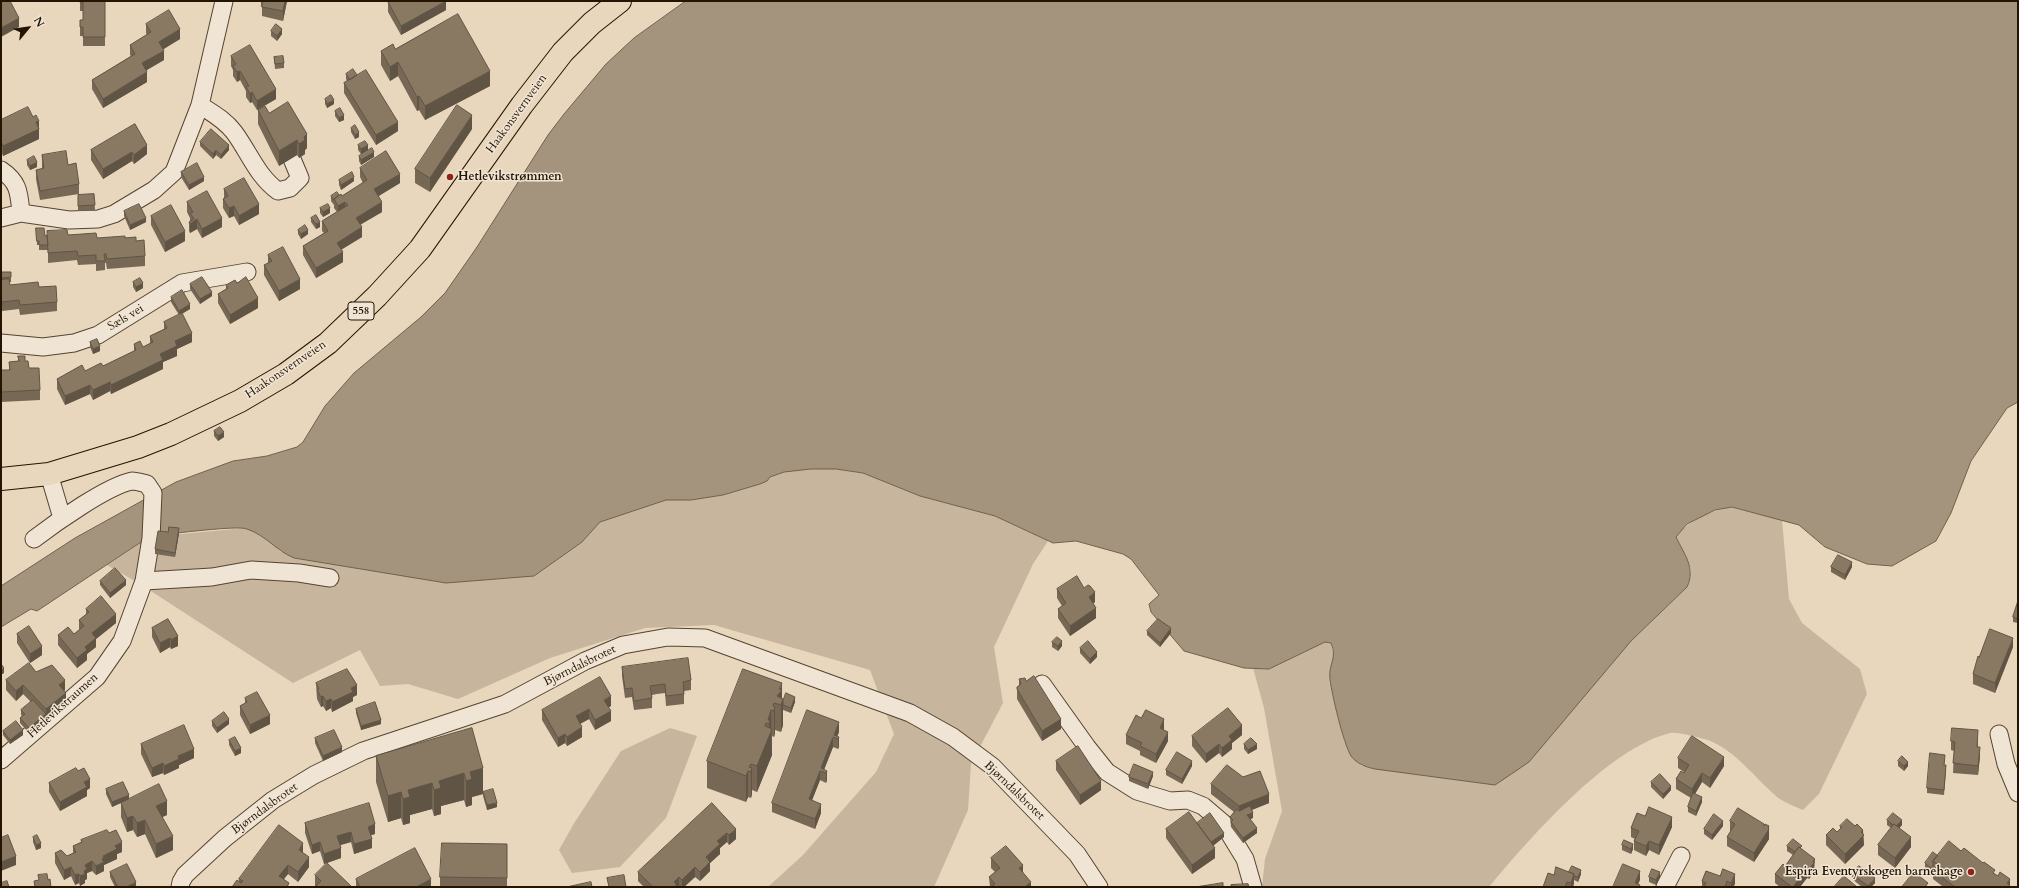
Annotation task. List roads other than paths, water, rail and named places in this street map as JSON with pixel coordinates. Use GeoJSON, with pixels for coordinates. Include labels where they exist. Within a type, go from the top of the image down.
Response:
{"type":"FeatureCollection","features":[{"type":"Feature","properties":{"kind":"main road","name":"Haakonsvernveien"},"geometry":{"type":"LineString","coordinates":[[1,479],[49,474],[138,447],[171,434],[240,401],[286,374],[328,343],[378,296],[420,249],[522,105],[563,52],[592,23],[620,1]]}},
{"type":"Feature","properties":{"kind":"street"},"geometry":{"type":"LineString","coordinates":[[1,218],[20,213],[69,220],[98,218],[114,214],[154,190],[174,172],[200,105],[224,1]]}},
{"type":"Feature","properties":{"kind":"street"},"geometry":{"type":"LineString","coordinates":[[200,105],[224,121],[234,131],[266,183],[278,191],[290,188],[300,178],[292,159]]}},
{"type":"Feature","properties":{"kind":"street"},"geometry":{"type":"LineString","coordinates":[[1,170],[12,177],[19,192],[20,213]]}},
{"type":"Feature","properties":{"kind":"street","name":"Sæls vei"},"geometry":{"type":"LineString","coordinates":[[1,343],[43,347],[74,343],[98,335],[182,283],[247,272]]}},
{"type":"Feature","properties":{"kind":"street"},"geometry":{"type":"LineString","coordinates":[[49,474],[62,518]]}},
{"type":"Feature","properties":{"kind":"street","name":"Hetlevikstraumen"},"geometry":{"type":"LineString","coordinates":[[1,760],[97,677],[122,641],[144,581],[151,538],[153,494],[147,484],[133,481],[110,490],[62,518],[34,539]]}},
{"type":"Feature","properties":{"kind":"street"},"geometry":{"type":"LineString","coordinates":[[144,581],[212,577],[251,570],[299,573],[330,578]]}},
{"type":"Feature","properties":{"kind":"street","name":"Bjørndalsbrotet"},"geometry":{"type":"LineString","coordinates":[[180,887],[180,882],[185,875],[225,838],[273,800],[314,775],[363,751],[505,704],[585,661],[623,645],[668,637],[705,638],[910,713],[947,734],[992,766],[1078,854],[1094,877],[1098,887]]}},
{"type":"Feature","properties":{"kind":"street"},"geometry":{"type":"LineString","coordinates":[[1042,684],[1087,747],[1108,772],[1137,791],[1170,801],[1188,800],[1203,806],[1223,823],[1245,859],[1253,887]]}},
{"type":"Feature","properties":{"kind":"street"},"geometry":{"type":"LineString","coordinates":[[1999,734],[2006,764],[2018,793]]}},
{"type":"Feature","properties":{"kind":"street"},"geometry":{"type":"LineString","coordinates":[[1665,887],[1681,856]]}},
{"type":"Feature","properties":{"kind":"place","name":"Hetlevikstrømmen"},"geometry":{"type":"Point","coordinates":[450,177]}},
{"type":"Feature","properties":{"kind":"place","name":"Espira Eventyrskogen barnehage"},"geometry":{"type":"Point","coordinates":[1971,872]}}]}
